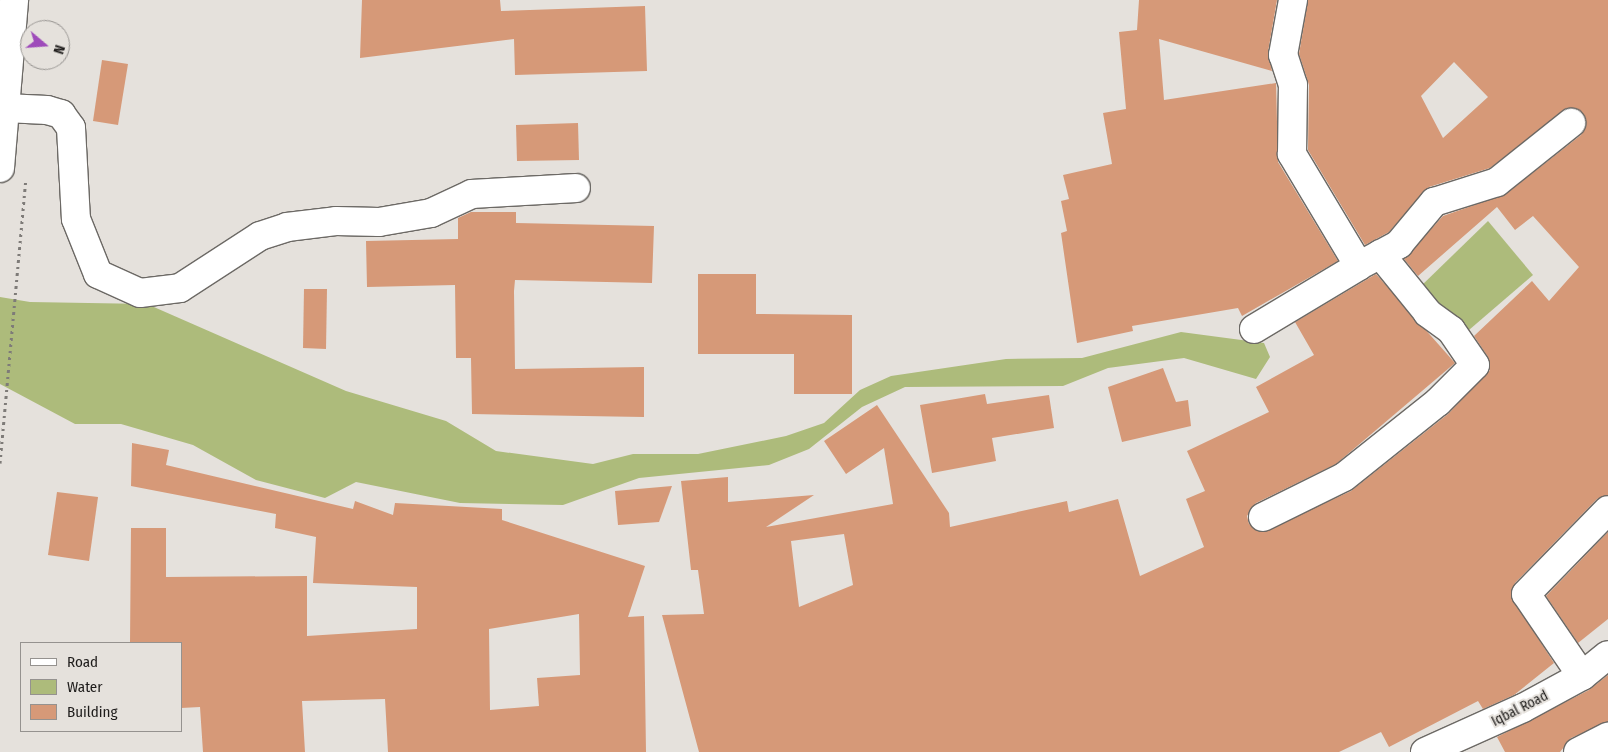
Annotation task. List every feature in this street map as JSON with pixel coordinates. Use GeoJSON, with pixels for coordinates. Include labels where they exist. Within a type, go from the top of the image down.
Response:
{"type":"FeatureCollection","features":[{"type":"Feature","properties":{"kind":"street"},"geometry":{"type":"LineString","coordinates":[[0,168],[14,0]]}},
{"type":"Feature","properties":{"kind":"street"},"geometry":{"type":"LineString","coordinates":[[1263,517],[1344,477],[1438,402],[1475,365],[1451,330],[1428,313],[1369,260],[1292,154],[1294,85],[1283,55],[1293,0]]}},
{"type":"Feature","properties":{"kind":"street"},"geometry":{"type":"LineString","coordinates":[[5,108],[47,110],[61,114],[71,128],[76,219],[98,274],[140,293],[180,288],[260,236],[287,227],[336,220],[379,222],[430,213],[472,194],[576,188]]}},
{"type":"Feature","properties":{"kind":"street"},"geometry":{"type":"LineString","coordinates":[[1254,329],[1399,244],[1434,202],[1497,182],[1571,123]]}},
{"type":"Feature","properties":{"kind":"street"},"geometry":{"type":"LineString","coordinates":[[1582,676],[1526,594],[1608,510]]}},
{"type":"Feature","properties":{"kind":"street","name":"Iqbal Road"},"geometry":{"type":"LineString","coordinates":[[1425,752],[1582,676],[1608,655]]}},
{"type":"Feature","properties":{"kind":"street"},"geometry":{"type":"LineString","coordinates":[[1578,752],[1608,737]]}},
{"type":"Feature","properties":{"kind":"path"},"geometry":{"type":"LineString","coordinates":[[0,463],[22,232]]}},
{"type":"Feature","properties":{"kind":"water"},"geometry":{"type":"Polygon","coordinates":[[[1488,221],[1533,275],[1462,336],[1419,288],[1488,221]]]}},
{"type":"Feature","properties":{"kind":"water"},"geometry":{"type":"Polygon","coordinates":[[[0,297],[30,302],[147,304],[346,391],[446,421],[496,451],[593,464],[633,454],[698,454],[786,436],[824,423],[860,390],[891,376],[1006,359],[1082,358],[1181,332],[1264,343],[1270,357],[1256,379],[1184,358],[1108,368],[1063,386],[905,387],[862,407],[809,449],[769,465],[639,478],[563,505],[460,503],[356,482],[325,498],[256,480],[193,445],[121,424],[75,424],[0,384],[0,297]]]}},
{"type":"Feature","properties":{"kind":"building"},"geometry":{"type":"Polygon","coordinates":[[[362,0],[500,0],[501,11],[645,6],[647,71],[515,75],[514,39],[360,58],[362,0]]]}},
{"type":"Feature","properties":{"kind":"building"},"geometry":{"type":"Polygon","coordinates":[[[1139,0],[1277,0],[1268,52],[1272,71],[1159,39],[1164,100],[1276,83],[1278,162],[1338,261],[1242,316],[1238,308],[1132,326],[1133,331],[1077,343],[1061,233],[1067,231],[1061,201],[1069,199],[1063,175],[1112,164],[1103,113],[1126,109],[1119,32],[1137,30],[1139,0]]]}},
{"type":"Feature","properties":{"kind":"building"},"geometry":{"type":"Polygon","coordinates":[[[1308,0],[1608,0],[1608,495],[1597,499],[1515,583],[1511,596],[1554,663],[1514,695],[1483,709],[1478,701],[1389,747],[1381,732],[1339,752],[699,752],[662,615],[704,614],[698,570],[691,570],[681,481],[728,477],[728,502],[814,495],[766,527],[893,504],[884,448],[846,474],[824,441],[877,405],[949,513],[950,527],[1067,501],[1069,512],[1118,499],[1140,576],[1204,547],[1186,499],[1205,491],[1187,451],[1269,412],[1256,387],[1314,355],[1295,322],[1376,274],[1455,363],[1336,464],[1256,503],[1247,516],[1249,524],[1262,532],[1351,491],[1448,414],[1490,370],[1488,357],[1474,336],[1532,281],[1549,301],[1579,267],[1533,216],[1515,230],[1497,207],[1418,276],[1404,259],[1443,216],[1506,194],[1581,135],[1586,120],[1577,109],[1569,108],[1490,168],[1429,187],[1389,232],[1365,245],[1308,150],[1309,85],[1299,54],[1308,0]],[[1454,62],[1421,96],[1443,138],[1488,97],[1454,62]],[[844,534],[791,541],[799,607],[853,585],[844,534]]]}},
{"type":"Feature","properties":{"kind":"building"},"geometry":{"type":"Polygon","coordinates":[[[102,60],[128,64],[118,125],[93,121],[102,60]]]}},
{"type":"Feature","properties":{"kind":"building"},"geometry":{"type":"Polygon","coordinates":[[[578,123],[579,160],[517,161],[516,125],[578,123]]]}},
{"type":"Feature","properties":{"kind":"building"},"geometry":{"type":"Polygon","coordinates":[[[471,212],[516,212],[516,223],[654,226],[652,283],[515,280],[514,291],[515,369],[644,367],[644,417],[472,414],[471,358],[456,358],[455,285],[367,287],[366,241],[458,239],[458,218],[471,212]]]}},
{"type":"Feature","properties":{"kind":"building"},"geometry":{"type":"Polygon","coordinates":[[[698,274],[756,274],[756,314],[852,315],[852,394],[794,394],[794,354],[698,354],[698,274]]]}},
{"type":"Feature","properties":{"kind":"building"},"geometry":{"type":"Polygon","coordinates":[[[304,289],[327,289],[326,349],[303,348],[304,289]]]}},
{"type":"Feature","properties":{"kind":"building"},"geometry":{"type":"Polygon","coordinates":[[[1163,368],[1176,402],[1188,400],[1191,426],[1122,442],[1108,387],[1163,368]]]}},
{"type":"Feature","properties":{"kind":"building"},"geometry":{"type":"Polygon","coordinates":[[[985,394],[987,404],[1049,395],[1054,428],[992,438],[996,461],[932,473],[920,405],[985,394]]]}},
{"type":"Feature","properties":{"kind":"building"},"geometry":{"type":"Polygon","coordinates":[[[132,443],[169,450],[166,465],[353,509],[355,501],[393,515],[395,503],[502,509],[502,520],[645,566],[628,617],[644,616],[646,752],[388,752],[385,699],[302,701],[305,752],[203,752],[200,707],[182,708],[182,642],[130,642],[131,528],[166,528],[166,577],[307,576],[307,636],[417,629],[417,587],[313,583],[316,537],[275,528],[276,514],[131,486],[132,443]],[[579,614],[489,629],[490,710],[539,706],[537,678],[580,675],[579,614]]]}},
{"type":"Feature","properties":{"kind":"building"},"geometry":{"type":"Polygon","coordinates":[[[672,486],[659,522],[618,525],[615,491],[672,486]]]}},
{"type":"Feature","properties":{"kind":"building"},"geometry":{"type":"Polygon","coordinates":[[[57,492],[98,497],[89,561],[48,555],[57,492]]]}},
{"type":"Feature","properties":{"kind":"building"},"geometry":{"type":"Polygon","coordinates":[[[1608,532],[1608,619],[1578,643],[1546,596],[1608,532]]]}},
{"type":"Feature","properties":{"kind":"building"},"geometry":{"type":"Polygon","coordinates":[[[1608,675],[1608,722],[1571,738],[1560,752],[1505,752],[1497,737],[1589,690],[1608,675]]]}}]}
